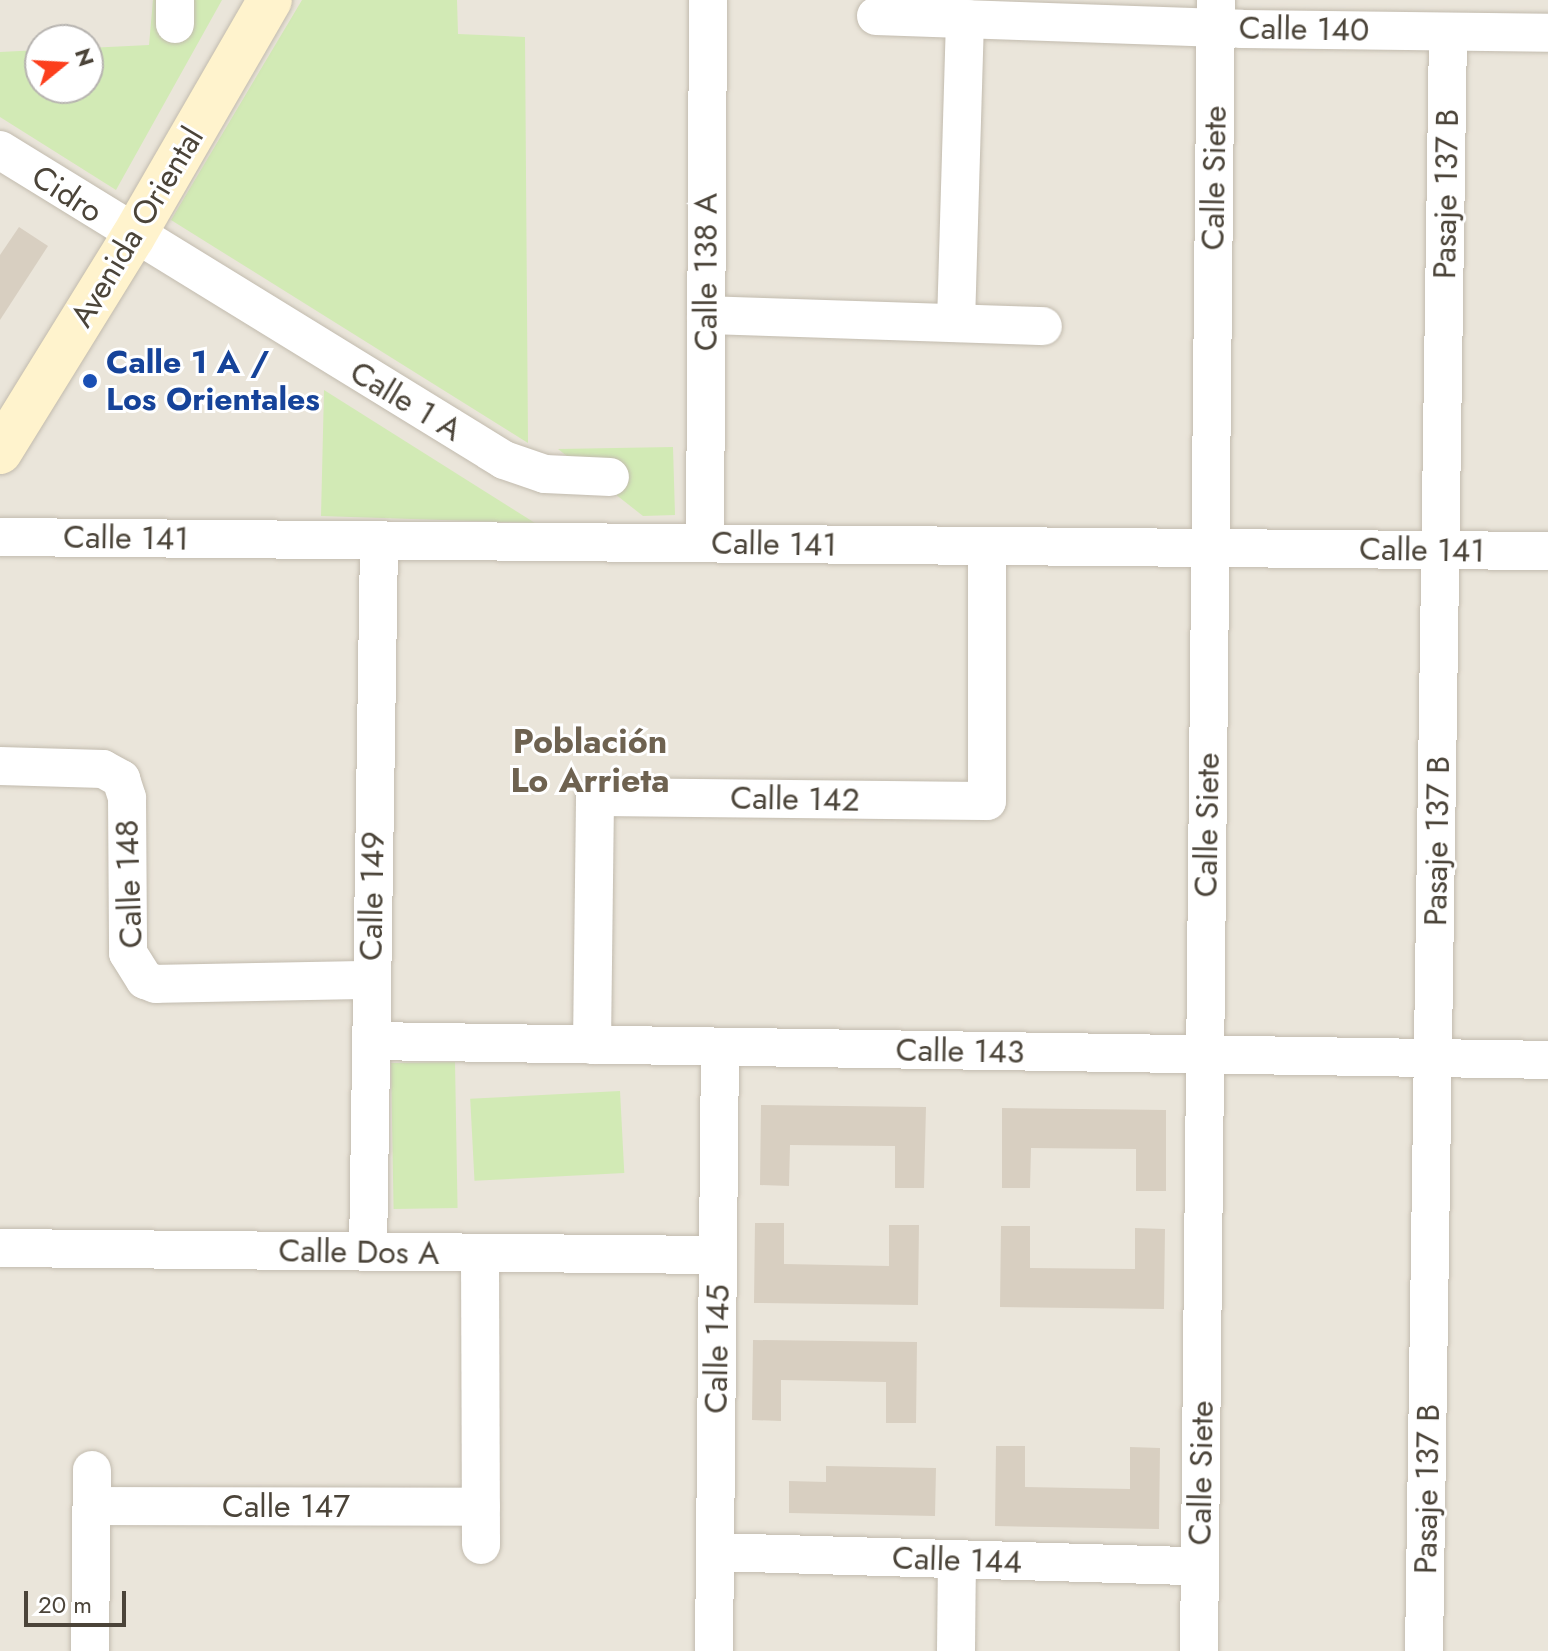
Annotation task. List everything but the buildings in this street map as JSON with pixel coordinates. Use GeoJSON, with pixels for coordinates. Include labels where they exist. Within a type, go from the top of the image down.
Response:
{"type":"FeatureCollection","features":[{"type":"Feature","properties":{"kind":"main road","name":"Avenida Oriental"},"geometry":{"type":"LineString","coordinates":[[0,452],[133,237],[270,0]]}},
{"type":"Feature","properties":{"kind":"street","name":"Calle 138 A"},"geometry":{"type":"LineString","coordinates":[[705,543],[708,0]]}},
{"type":"Feature","properties":{"kind":"street","name":"Calle 140"},"geometry":{"type":"LineString","coordinates":[[876,16],[965,18],[1216,13],[1448,32],[1548,33]]}},
{"type":"Feature","properties":{"kind":"street","name":"Calle Siete"},"geometry":{"type":"LineString","coordinates":[[1199,1651],[1216,13]]}},
{"type":"Feature","properties":{"kind":"street"},"geometry":{"type":"LineString","coordinates":[[956,323],[965,18]]}},
{"type":"Feature","properties":{"kind":"street","name":"Pasaje 137 B"},"geometry":{"type":"LineString","coordinates":[[1424,1651],[1448,32]]}},
{"type":"Feature","properties":{"kind":"street","name":"Cidro"},"geometry":{"type":"LineString","coordinates":[[0,150],[133,237]]}},
{"type":"Feature","properties":{"kind":"street","name":"Calle 1 A"},"geometry":{"type":"LineString","coordinates":[[133,237],[504,460],[545,474],[610,477]]}},
{"type":"Feature","properties":{"kind":"street"},"geometry":{"type":"LineString","coordinates":[[706,315],[1043,326]]}},
{"type":"Feature","properties":{"kind":"street","name":"Calle 141"},"geometry":{"type":"LineString","coordinates":[[0,537],[1548,551]]}},
{"type":"Feature","properties":{"kind":"street","name":"Calle 149"},"geometry":{"type":"LineString","coordinates":[[368,1252],[379,540]]}},
{"type":"Feature","properties":{"kind":"street","name":"Calle 142"},"geometry":{"type":"LineString","coordinates":[[592,1045],[595,797],[987,801],[987,546]]}},
{"type":"Feature","properties":{"kind":"street","name":"Calle 148"},"geometry":{"type":"LineString","coordinates":[[0,766],[103,769],[121,779],[127,798],[128,953],[145,980],[156,984],[370,980]]}},
{"type":"Feature","properties":{"kind":"street","name":"Calle 143"},"geometry":{"type":"LineString","coordinates":[[371,1041],[1548,1060]]}},
{"type":"Feature","properties":{"kind":"street","name":"Calle 145"},"geometry":{"type":"LineString","coordinates":[[714,1651],[720,1047]]}},
{"type":"Feature","properties":{"kind":"street","name":"Calle Dos A"},"geometry":{"type":"LineString","coordinates":[[0,1248],[718,1255]]}},
{"type":"Feature","properties":{"kind":"street"},"geometry":{"type":"LineString","coordinates":[[480,1254],[481,1545]]}},
{"type":"Feature","properties":{"kind":"street","name":"Calle 147"},"geometry":{"type":"LineString","coordinates":[[90,1651],[92,1488],[481,1507]]}},
{"type":"Feature","properties":{"kind":"street","name":"Calle 144"},"geometry":{"type":"LineString","coordinates":[[715,1552],[1200,1566]]}},
{"type":"Feature","properties":{"kind":"street"},"geometry":{"type":"LineString","coordinates":[[956,1651],[957,1560]]}},
{"type":"Feature","properties":{"kind":"shaded area"},"geometry":{"type":"Polygon","coordinates":[[[0,0],[1548,0],[1548,1651],[0,1651],[0,0]]]}},
{"type":"Feature","properties":{"kind":"green space"},"geometry":{"type":"Polygon","coordinates":[[[153,0],[222,0],[116,190],[0,117],[0,52],[24,51],[24,104],[104,104],[104,47],[149,45],[153,0]]]}},
{"type":"Feature","properties":{"kind":"green space"},"geometry":{"type":"Polygon","coordinates":[[[302,0],[457,0],[458,34],[525,37],[528,443],[171,220],[302,0]]]}},
{"type":"Feature","properties":{"kind":"green space"},"geometry":{"type":"Polygon","coordinates":[[[324,390],[535,523],[321,516],[324,390]]]}},
{"type":"Feature","properties":{"kind":"green space"},"geometry":{"type":"Polygon","coordinates":[[[673,447],[675,515],[643,516],[558,449],[673,447]]]}},
{"type":"Feature","properties":{"kind":"green space"},"geometry":{"type":"Polygon","coordinates":[[[455,1062],[458,1208],[394,1209],[391,1063],[455,1062]]]}},
{"type":"Feature","properties":{"kind":"green space"},"geometry":{"type":"Polygon","coordinates":[[[620,1091],[624,1173],[474,1181],[470,1099],[620,1091]]]}},
{"type":"Feature","properties":{"kind":"place","name":"Calle 1 A / Los Orientales"},"geometry":{"type":"Point","coordinates":[90,381]}},
{"type":"Feature","properties":{"kind":"district","name":"Población Lo Arrieta"},"geometry":{"type":"Point","coordinates":[590,760]}}]}
